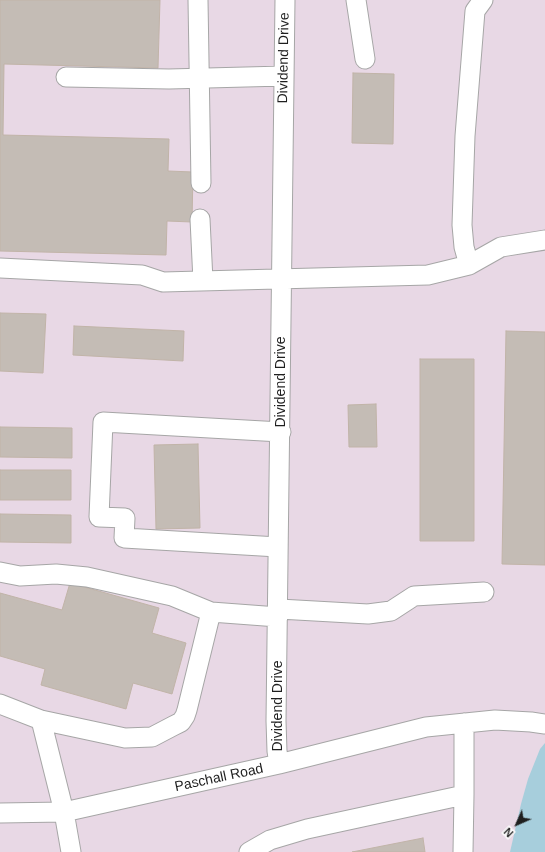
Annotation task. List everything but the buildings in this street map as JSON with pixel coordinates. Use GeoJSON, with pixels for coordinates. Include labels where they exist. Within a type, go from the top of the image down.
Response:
{"type":"FeatureCollection","features":[{"type":"Feature","properties":{"kind":"street"},"geometry":{"type":"LineString","coordinates":[[198,0],[201,183]]}},
{"type":"Feature","properties":{"kind":"street","name":"Dividend Drive"},"geometry":{"type":"LineString","coordinates":[[279,764],[277,743],[278,547],[285,0]]}},
{"type":"Feature","properties":{"kind":"street"},"geometry":{"type":"LineString","coordinates":[[356,0],[365,59]]}},
{"type":"Feature","properties":{"kind":"street"},"geometry":{"type":"LineString","coordinates":[[469,266],[464,248],[462,225],[465,136],[475,11],[483,0]]}},
{"type":"Feature","properties":{"kind":"street"},"geometry":{"type":"LineString","coordinates":[[66,77],[199,78],[284,76]]}},
{"type":"Feature","properties":{"kind":"street"},"geometry":{"type":"LineString","coordinates":[[200,219],[203,281]]}},
{"type":"Feature","properties":{"kind":"street"},"geometry":{"type":"LineString","coordinates":[[0,268],[142,275],[163,282],[428,275],[469,266],[501,247],[545,240]]}},
{"type":"Feature","properties":{"kind":"street"},"geometry":{"type":"LineString","coordinates":[[278,547],[124,538],[125,518],[99,517],[103,422],[280,432]]}},
{"type":"Feature","properties":{"kind":"street"},"geometry":{"type":"LineString","coordinates":[[0,572],[20,576],[56,574],[86,577],[172,596],[211,612],[368,614],[390,611],[414,596],[484,592]]}},
{"type":"Feature","properties":{"kind":"street"},"geometry":{"type":"LineString","coordinates":[[0,704],[41,720],[125,738],[152,736],[181,722],[185,716],[211,612]]}},
{"type":"Feature","properties":{"kind":"street"},"geometry":{"type":"LineString","coordinates":[[41,720],[64,812],[71,852]]}},
{"type":"Feature","properties":{"kind":"street","name":"Paschall Road"},"geometry":{"type":"LineString","coordinates":[[0,813],[64,812],[279,764],[426,727],[490,720],[538,723]]}},
{"type":"Feature","properties":{"kind":"street"},"geometry":{"type":"LineString","coordinates":[[463,852],[464,723]]}},
{"type":"Feature","properties":{"kind":"street"},"geometry":{"type":"LineString","coordinates":[[249,852],[270,840],[307,829],[464,795]]}},
{"type":"Feature","properties":{"kind":"shaded area"},"geometry":{"type":"Polygon","coordinates":[[[0,0],[545,0],[545,852],[0,852],[0,0]]]}},
{"type":"Feature","properties":{"kind":"water"},"geometry":{"type":"Polygon","coordinates":[[[545,743],[545,852],[510,852],[528,779],[540,749],[545,743]]]}}]}
